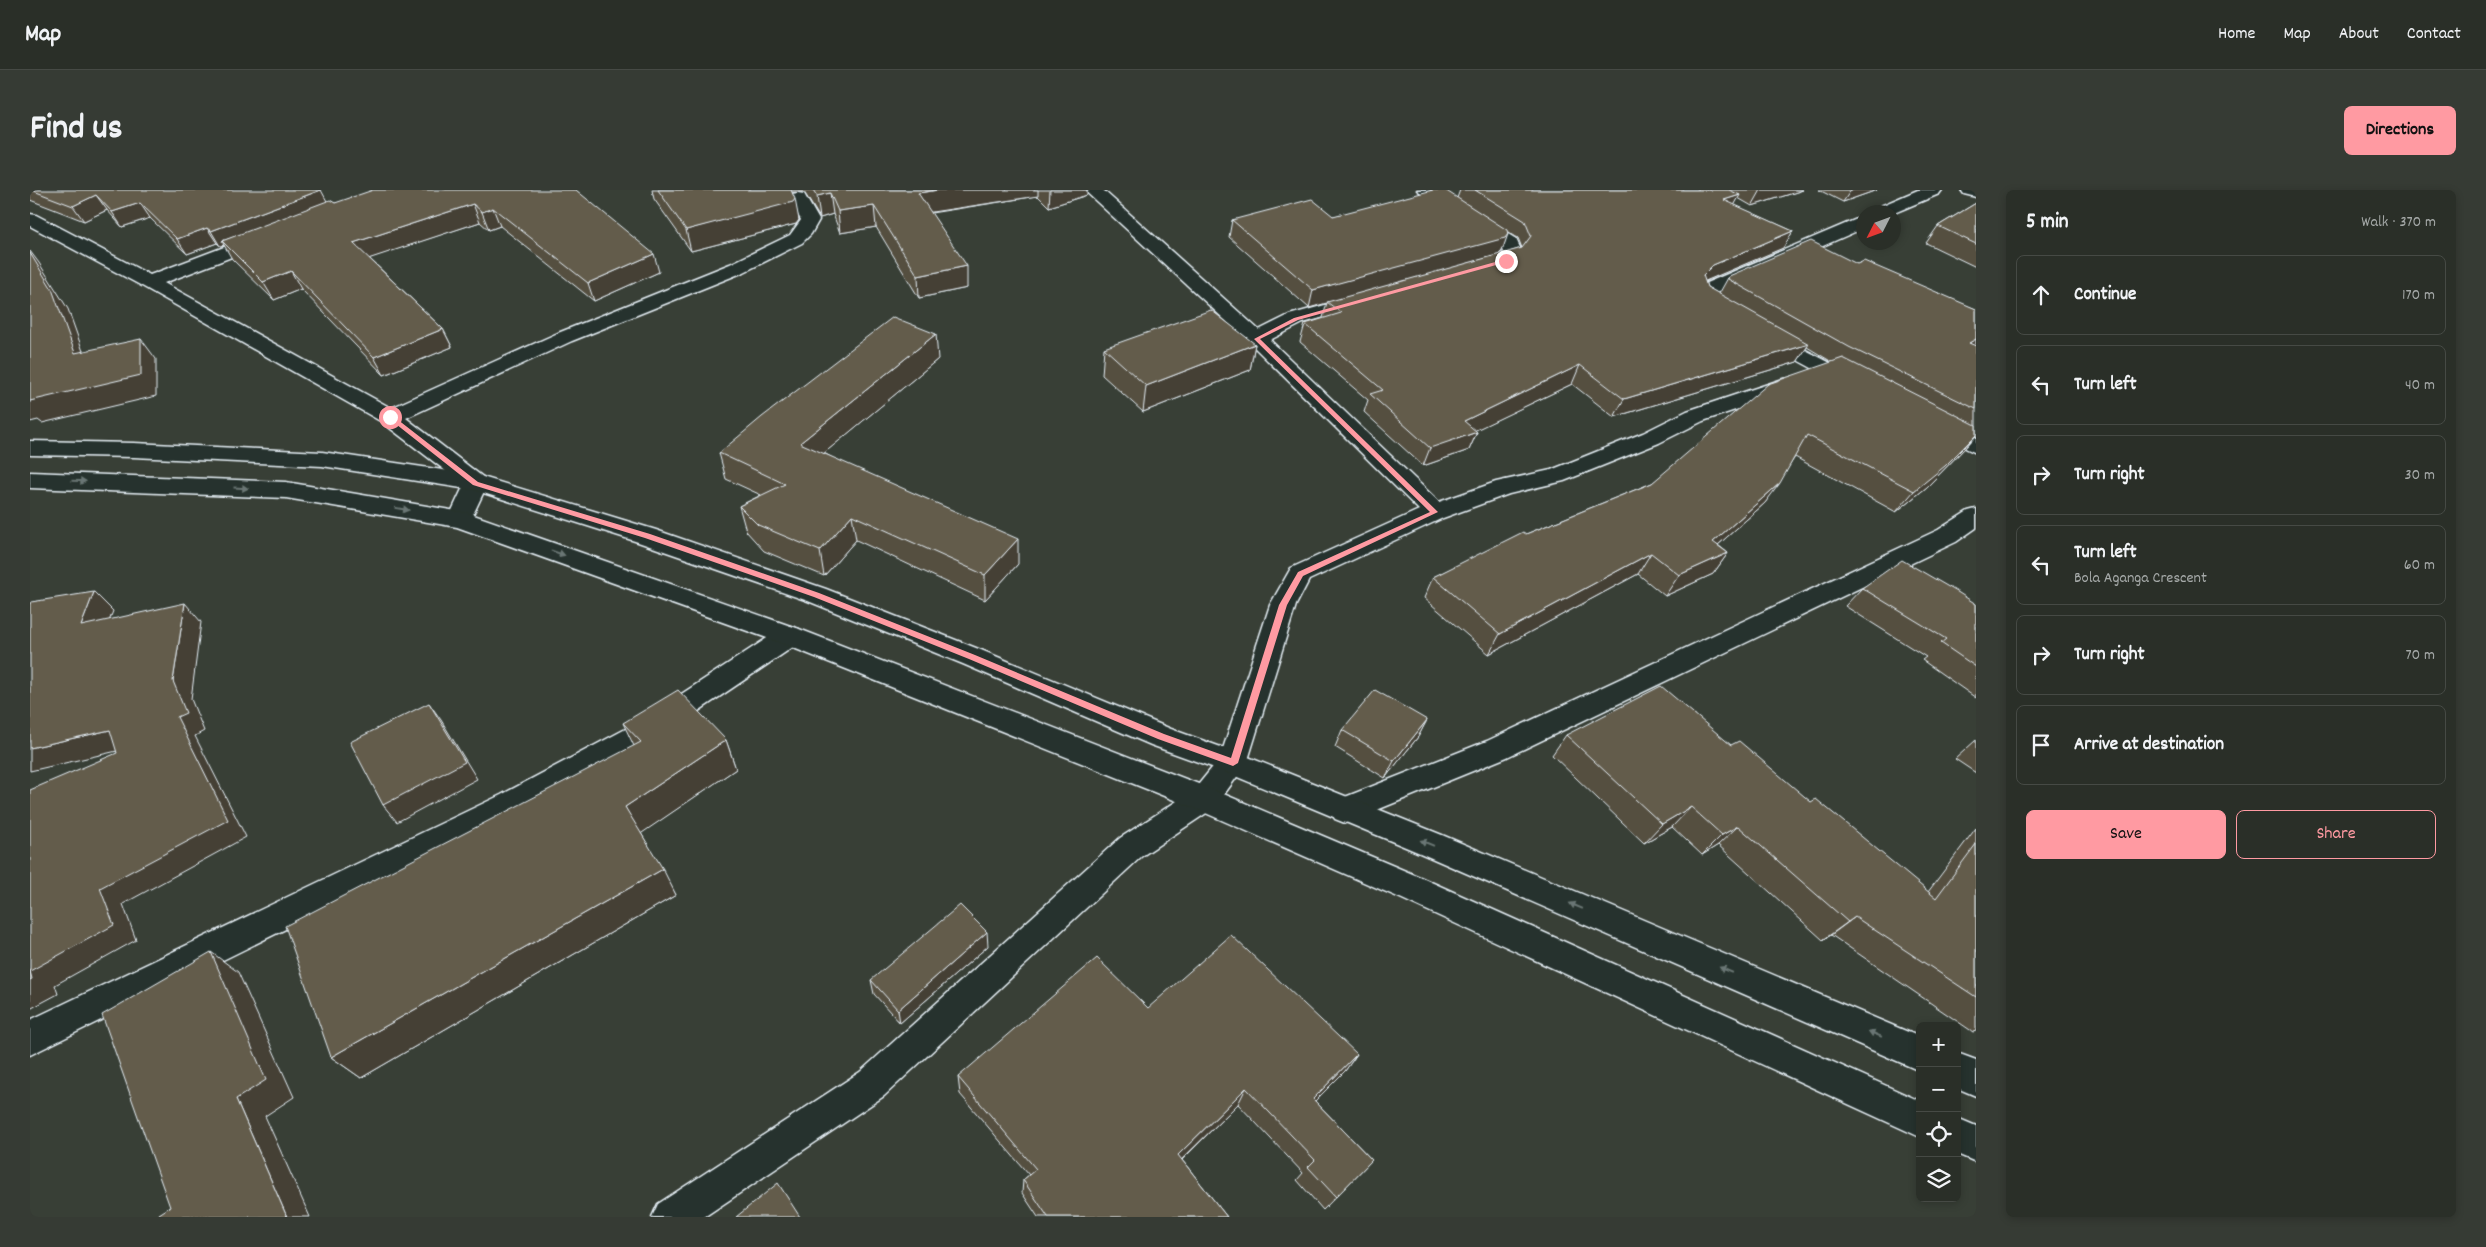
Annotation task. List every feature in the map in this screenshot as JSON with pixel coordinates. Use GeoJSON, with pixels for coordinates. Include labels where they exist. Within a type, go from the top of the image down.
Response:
{"type":"FeatureCollection","features":[{"type":"Feature","properties":{"kind":"street"},"geometry":{"type":"LineString","coordinates":[[1093,190],[1257,339],[1435,512]]}},
{"type":"Feature","properties":{"kind":"street"},"geometry":{"type":"LineString","coordinates":[[1426,190],[1510,243],[1513,252],[1506,261],[1467,272]]}},
{"type":"Feature","properties":{"kind":"street"},"geometry":{"type":"LineString","coordinates":[[1898,205],[1933,190]]}},
{"type":"Feature","properties":{"kind":"street"},"geometry":{"type":"LineString","coordinates":[[1970,190],[1976,192]]}},
{"type":"Feature","properties":{"kind":"street"},"geometry":{"type":"LineString","coordinates":[[390,417],[565,337],[737,268],[796,239],[805,230],[810,220],[798,198]]}},
{"type":"Feature","properties":{"kind":"street"},"geometry":{"type":"LineString","coordinates":[[30,218],[149,282],[390,417],[476,483]]}},
{"type":"Feature","properties":{"kind":"street"},"geometry":{"type":"LineString","coordinates":[[1856,223],[1800,240],[1711,288],[1705,294],[1706,300],[1751,327],[1872,393]]}},
{"type":"Feature","properties":{"kind":"street"},"geometry":{"type":"LineString","coordinates":[[149,282],[277,233]]}},
{"type":"Feature","properties":{"kind":"street"},"geometry":{"type":"LineString","coordinates":[[1257,339],[1296,319],[1382,295]]}},
{"type":"Feature","properties":{"kind":"street"},"geometry":{"type":"LineString","coordinates":[[671,1217],[872,1084],[1132,847],[1204,799],[1233,763],[1283,605],[1300,574],[1435,512],[1504,487],[1556,476],[1651,438],[1695,416],[1829,370]]}},
{"type":"Feature","properties":{"kind":"street"},"geometry":{"type":"LineString","coordinates":[[1924,419],[1976,446]]}},
{"type":"Feature","properties":{"kind":"street"},"geometry":{"type":"LineString","coordinates":[[30,448],[134,450],[322,459],[476,483],[647,536],[817,595],[972,657],[1161,737],[1233,763],[1430,844],[1916,1052]]}},
{"type":"Feature","properties":{"kind":"street"},"geometry":{"type":"LineString","coordinates":[[30,480],[286,490],[460,519],[790,636],[1204,799],[1411,888],[1916,1117]]}},
{"type":"Feature","properties":{"kind":"street"},"geometry":{"type":"LineString","coordinates":[[460,519],[476,483]]}},
{"type":"Feature","properties":{"kind":"street"},"geometry":{"type":"LineString","coordinates":[[1345,810],[1497,749],[1947,536],[1976,517]]}},
{"type":"Feature","properties":{"kind":"street"},"geometry":{"type":"LineString","coordinates":[[30,1038],[511,804],[647,730],[790,636]]}},
{"type":"Feature","properties":{"kind":"street"},"geometry":{"type":"LineString","coordinates":[[1961,1072],[1976,1078]]}},
{"type":"Feature","properties":{"kind":"street"},"geometry":{"type":"LineString","coordinates":[[1961,1138],[1976,1144]]}},
{"type":"Feature","properties":{"kind":"building"},"geometry":{"type":"Polygon","coordinates":[[[31,190],[321,190],[211,231],[207,228],[177,239],[140,203],[112,212],[96,195],[73,206],[31,190]]]}},
{"type":"Feature","properties":{"kind":"building"},"geometry":{"type":"Polygon","coordinates":[[[373,190],[576,190],[654,254],[588,283],[493,208],[482,212],[473,204],[353,243],[443,329],[374,357],[291,271],[263,282],[222,241],[330,200],[335,203],[373,190]]]}},
{"type":"Feature","properties":{"kind":"building"},"geometry":{"type":"Polygon","coordinates":[[[658,190],[791,190],[795,199],[793,202],[686,230],[658,190]]]}},
{"type":"Feature","properties":{"kind":"building"},"geometry":{"type":"Polygon","coordinates":[[[813,190],[938,190],[918,193],[967,266],[918,276],[874,206],[838,211],[830,193],[817,196],[813,190]]]}},
{"type":"Feature","properties":{"kind":"building"},"geometry":{"type":"Polygon","coordinates":[[[1433,190],[1445,190],[1507,230],[1508,234],[1505,238],[1313,290],[1232,220],[1312,199],[1333,216],[1433,190]]]}},
{"type":"Feature","properties":{"kind":"building"},"geometry":{"type":"Polygon","coordinates":[[[1475,190],[1729,190],[1740,195],[1724,200],[1793,231],[1713,265],[1703,275],[1707,287],[1809,344],[1624,399],[1580,365],[1464,421],[1477,432],[1430,448],[1370,394],[1383,390],[1305,324],[1341,313],[1327,302],[1522,248],[1531,236],[1525,221],[1475,190]]]}},
{"type":"Feature","properties":{"kind":"building"},"geometry":{"type":"Polygon","coordinates":[[[1976,203],[1976,244],[1938,226],[1976,203]]]}},
{"type":"Feature","properties":{"kind":"building"},"geometry":{"type":"Polygon","coordinates":[[[1811,241],[1857,264],[1864,261],[1976,309],[1976,339],[1969,343],[1976,346],[1976,409],[1849,347],[1728,279],[1729,276],[1811,241]]]}},
{"type":"Feature","properties":{"kind":"building"},"geometry":{"type":"Polygon","coordinates":[[[30,253],[52,289],[75,353],[141,339],[141,375],[30,401],[30,253]]]}},
{"type":"Feature","properties":{"kind":"building"},"geometry":{"type":"Polygon","coordinates":[[[1211,310],[1255,344],[1146,386],[1104,348],[1211,310]]]}},
{"type":"Feature","properties":{"kind":"building"},"geometry":{"type":"Polygon","coordinates":[[[893,317],[936,334],[800,443],[1018,539],[985,575],[852,515],[820,551],[758,525],[739,506],[785,484],[719,453],[762,417],[893,317]]]}},
{"type":"Feature","properties":{"kind":"building"},"geometry":{"type":"Polygon","coordinates":[[[1843,358],[1976,425],[1976,435],[1945,466],[1914,491],[1807,435],[1780,483],[1713,542],[1728,553],[1679,575],[1651,553],[1500,634],[1433,577],[1523,532],[1526,534],[1652,483],[1768,384],[1843,358]]]}},
{"type":"Feature","properties":{"kind":"building"},"geometry":{"type":"Polygon","coordinates":[[[1902,560],[1976,604],[1976,667],[1941,643],[1946,639],[1862,588],[1902,560]]]}},
{"type":"Feature","properties":{"kind":"building"},"geometry":{"type":"Polygon","coordinates":[[[94,592],[81,626],[185,603],[173,681],[186,713],[177,717],[228,820],[100,888],[114,925],[30,971],[30,790],[117,753],[110,730],[30,748],[30,604],[31,602],[94,592]]]}},
{"type":"Feature","properties":{"kind":"building"},"geometry":{"type":"Polygon","coordinates":[[[1661,686],[1731,745],[1739,741],[1811,802],[1816,799],[1936,898],[1976,844],[1976,997],[1855,917],[1848,922],[1738,826],[1722,835],[1691,807],[1662,824],[1566,735],[1661,686]]]}},
{"type":"Feature","properties":{"kind":"building"},"geometry":{"type":"Polygon","coordinates":[[[678,690],[726,740],[625,807],[663,869],[331,1057],[285,926],[641,742],[623,723],[678,690]]]}},
{"type":"Feature","properties":{"kind":"building"},"geometry":{"type":"Polygon","coordinates":[[[1375,690],[1427,720],[1394,761],[1342,730],[1375,690]]]}},
{"type":"Feature","properties":{"kind":"building"},"geometry":{"type":"Polygon","coordinates":[[[429,703],[465,762],[383,805],[350,742],[429,703]]]}},
{"type":"Feature","properties":{"kind":"building"},"geometry":{"type":"Polygon","coordinates":[[[960,905],[987,932],[898,1010],[871,980],[960,905]]]}},
{"type":"Feature","properties":{"kind":"building"},"geometry":{"type":"Polygon","coordinates":[[[1231,935],[1357,1054],[1313,1099],[1372,1160],[1336,1197],[1308,1167],[1315,1160],[1246,1088],[1178,1155],[1227,1217],[1048,1217],[1023,1180],[1036,1169],[958,1077],[1097,958],[1148,1008],[1231,935]]]}},
{"type":"Feature","properties":{"kind":"building"},"geometry":{"type":"Polygon","coordinates":[[[211,952],[266,1080],[236,1099],[287,1217],[160,1217],[159,1214],[170,1207],[102,1015],[211,952]]]}},
{"type":"Feature","properties":{"kind":"building"},"geometry":{"type":"Polygon","coordinates":[[[778,1183],[800,1217],[736,1217],[778,1183]]]}},
{"type":"Feature","properties":{"kind":"route"},"geometry":{"type":"LineString","coordinates":[[390,417],[476,483],[647,536],[817,595],[972,657],[1161,737],[1233,763],[1283,605],[1300,574],[1435,512],[1257,339],[1296,319],[1506,261]]}}]}
